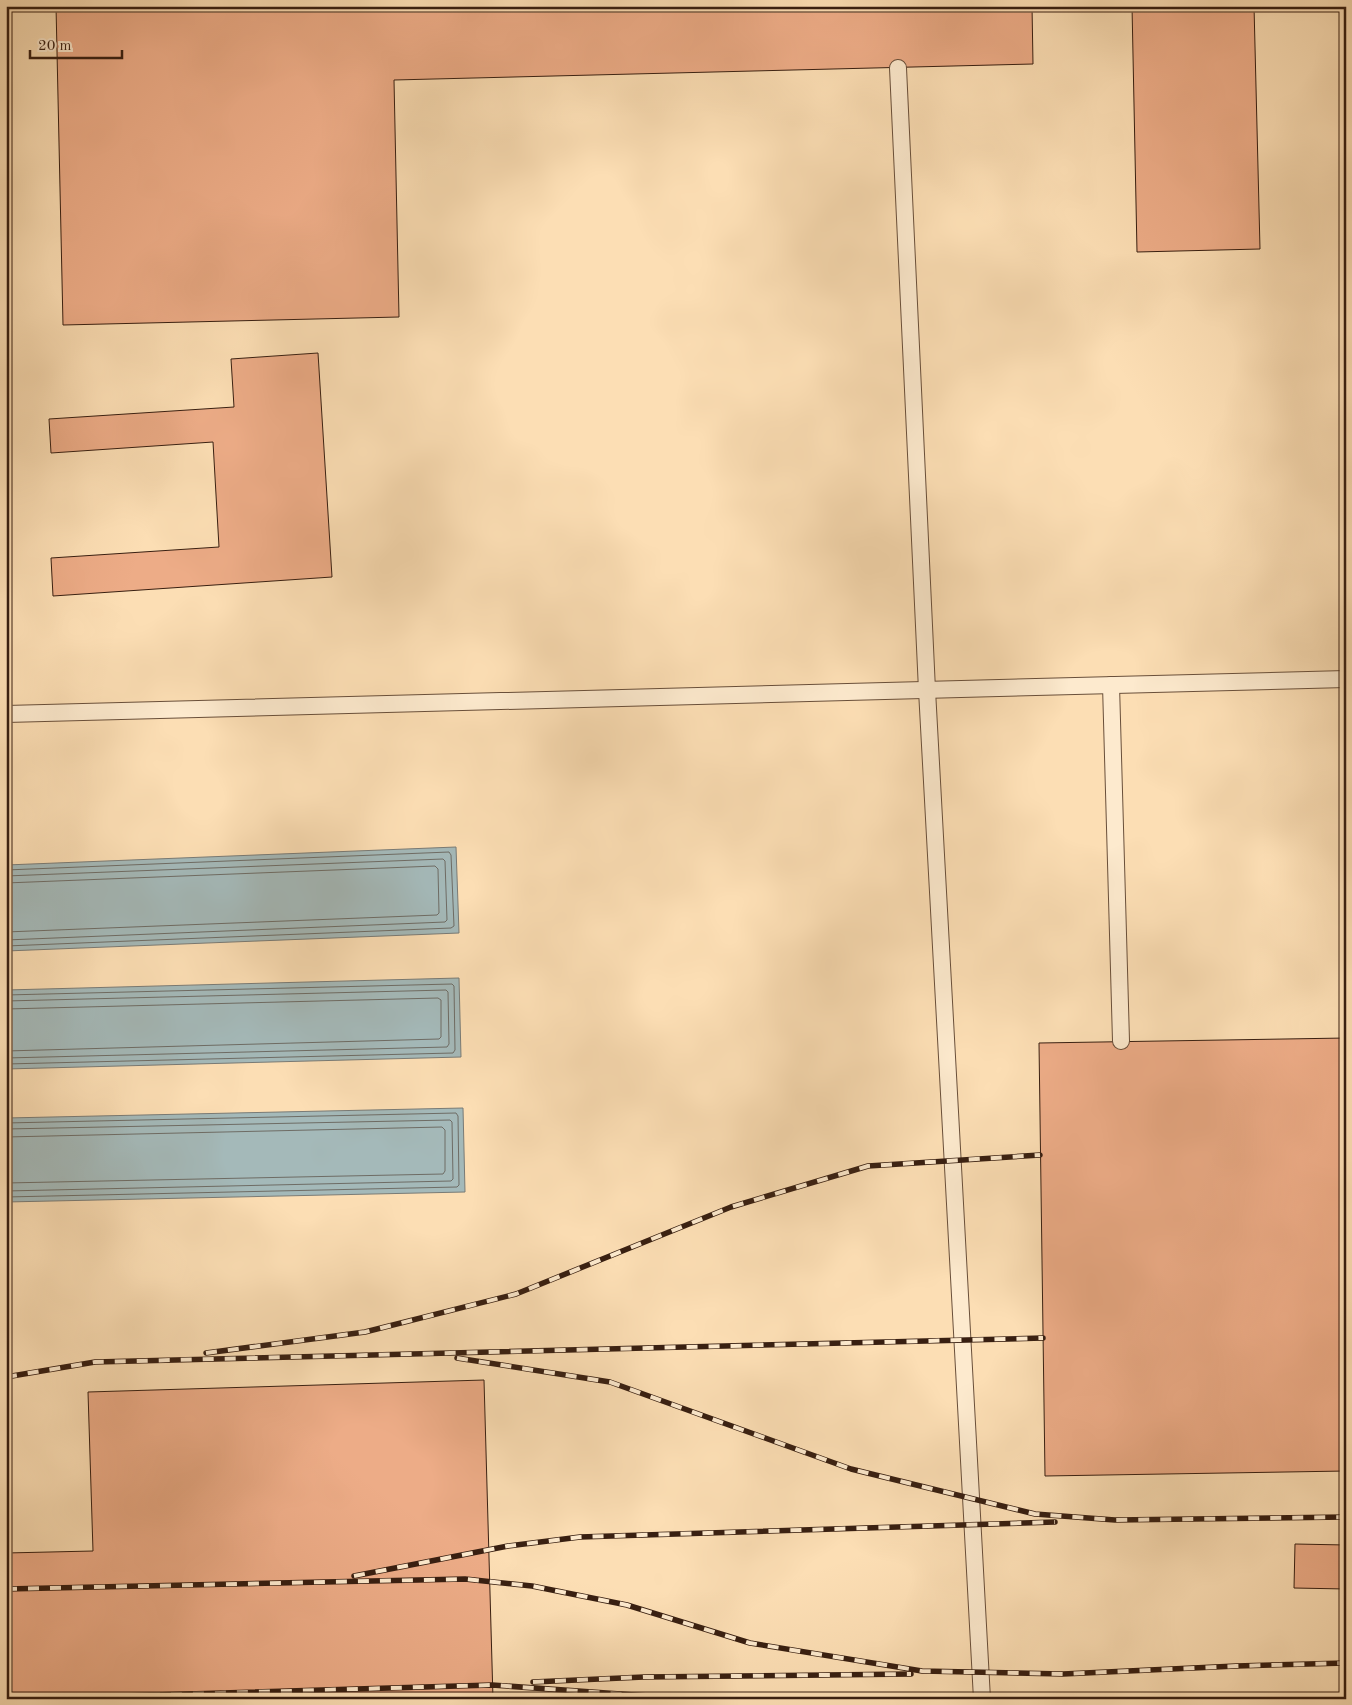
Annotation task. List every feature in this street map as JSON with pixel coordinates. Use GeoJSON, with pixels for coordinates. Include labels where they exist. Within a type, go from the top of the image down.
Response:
{"type":"FeatureCollection","features":[{"type":"Feature","properties":{"kind":"lane"},"geometry":{"type":"LineString","coordinates":[[898,68],[927,690],[982,1699]]}},
{"type":"Feature","properties":{"kind":"lane"},"geometry":{"type":"LineString","coordinates":[[6,714],[1346,679]]}},
{"type":"Feature","properties":{"kind":"lane"},"geometry":{"type":"LineString","coordinates":[[1111,685],[1121,1041]]}},
{"type":"Feature","properties":{"kind":"water"},"geometry":{"type":"Polygon","coordinates":[[[456,847],[459,933],[6,951],[6,865],[456,847]]]}},
{"type":"Feature","properties":{"kind":"water"},"geometry":{"type":"Polygon","coordinates":[[[459,978],[461,1057],[6,1069],[6,990],[459,978]]]}},
{"type":"Feature","properties":{"kind":"water"},"geometry":{"type":"Polygon","coordinates":[[[463,1108],[465,1192],[6,1202],[6,1118],[463,1108]]]}},
{"type":"Feature","properties":{"kind":"building"},"geometry":{"type":"Polygon","coordinates":[[[56,6],[1032,6],[1033,64],[394,80],[399,317],[63,325],[56,6]]]}},
{"type":"Feature","properties":{"kind":"building"},"geometry":{"type":"Polygon","coordinates":[[[1132,6],[1254,6],[1260,249],[1137,252],[1132,6]]]}},
{"type":"Feature","properties":{"kind":"building"},"geometry":{"type":"Polygon","coordinates":[[[318,353],[332,577],[53,596],[51,558],[219,547],[213,442],[51,453],[49,419],[234,407],[231,359],[318,353]]]}},
{"type":"Feature","properties":{"kind":"building"},"geometry":{"type":"Polygon","coordinates":[[[1346,1038],[1346,1471],[1045,1476],[1039,1043],[1346,1038]]]}},
{"type":"Feature","properties":{"kind":"building"},"geometry":{"type":"Polygon","coordinates":[[[484,1380],[493,1699],[6,1699],[6,1553],[93,1551],[88,1392],[484,1380]]]}},
{"type":"Feature","properties":{"kind":"building"},"geometry":{"type":"Polygon","coordinates":[[[1295,1544],[1346,1545],[1346,1589],[1294,1588],[1295,1544]]]}},
{"type":"Feature","properties":{"kind":"railway"},"geometry":{"type":"LineString","coordinates":[[206,1353],[365,1332],[516,1294],[731,1207],[868,1166],[1040,1155]]}},
{"type":"Feature","properties":{"kind":"railway"},"geometry":{"type":"LineString","coordinates":[[6,1377],[95,1362],[1043,1338]]}},
{"type":"Feature","properties":{"kind":"railway"},"geometry":{"type":"LineString","coordinates":[[457,1358],[610,1382],[851,1469],[1035,1514],[1115,1520],[1346,1517]]}},
{"type":"Feature","properties":{"kind":"railway"},"geometry":{"type":"LineString","coordinates":[[354,1576],[508,1546],[580,1537],[1055,1522]]}},
{"type":"Feature","properties":{"kind":"railway"},"geometry":{"type":"LineString","coordinates":[[6,1589],[465,1579],[532,1586],[627,1605],[750,1643],[922,1671],[1063,1674],[1346,1663]]}},
{"type":"Feature","properties":{"kind":"railway"},"geometry":{"type":"LineString","coordinates":[[533,1682],[644,1677],[911,1674]]}},
{"type":"Feature","properties":{"kind":"railway"},"geometry":{"type":"LineString","coordinates":[[17,1699],[492,1685],[691,1699]]}}]}
